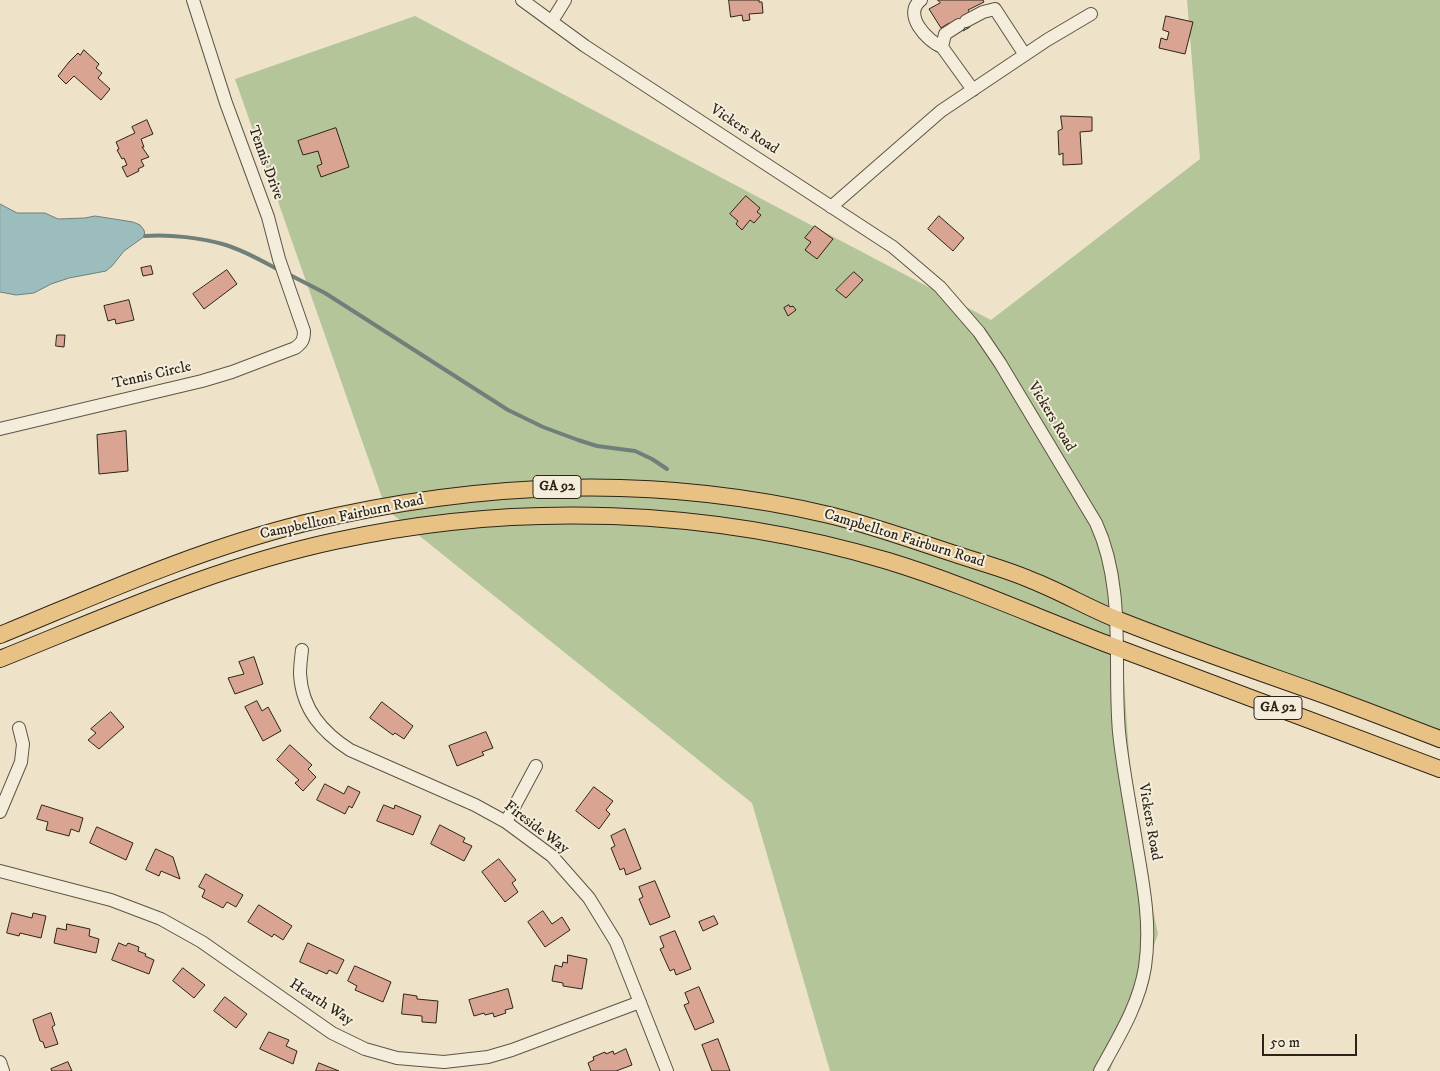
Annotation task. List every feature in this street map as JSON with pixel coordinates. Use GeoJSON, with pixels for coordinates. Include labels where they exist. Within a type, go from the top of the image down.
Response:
{"type":"FeatureCollection","features":[{"type":"Feature","properties":{"kind":"main road","name":"Campbellton Fairburn Road"},"geometry":{"type":"LineString","coordinates":[[0,635],[170,565],[214,550],[284,529],[392,505],[469,494],[550,487],[604,486],[675,490],[780,504],[874,527],[1031,580],[1117,619],[1440,739]]}},
{"type":"Feature","properties":{"kind":"main road","name":"Campbellton Fairburn Road"},"geometry":{"type":"LineString","coordinates":[[0,659],[222,571],[298,549],[369,534],[460,521],[550,516],[595,516],[687,522],[759,532],[844,549],[886,561],[968,588],[1048,622],[1440,768]]}},
{"type":"Feature","properties":{"kind":"street","name":"Tennis Drive"},"geometry":{"type":"LineString","coordinates":[[193,0],[226,104],[268,217],[279,259],[304,332],[304,338]]}},
{"type":"Feature","properties":{"kind":"street","name":"Vickers Road"},"geometry":{"type":"LineString","coordinates":[[522,0],[585,46],[893,247],[940,288],[979,332],[1000,363],[1096,523],[1106,543],[1117,619],[1116,647],[1120,739],[1147,902],[1148,934],[1145,968],[1137,998],[1124,1029],[1100,1071]]}},
{"type":"Feature","properties":{"kind":"street"},"geometry":{"type":"LineString","coordinates":[[552,21],[566,0]]}},
{"type":"Feature","properties":{"kind":"street"},"geometry":{"type":"LineString","coordinates":[[921,0],[917,3],[914,10],[914,17],[929,40],[942,47],[973,90]]}},
{"type":"Feature","properties":{"kind":"street"},"geometry":{"type":"LineString","coordinates":[[942,47],[945,34],[983,12],[992,4],[1025,55]]}},
{"type":"Feature","properties":{"kind":"street"},"geometry":{"type":"LineString","coordinates":[[831,207],[941,112],[1047,40],[1091,14]]}},
{"type":"Feature","properties":{"kind":"street","name":"Tennis Circle"},"geometry":{"type":"LineString","coordinates":[[0,429],[202,381],[232,372],[295,348],[301,344],[304,338]]}},
{"type":"Feature","properties":{"kind":"street","name":"Fireside Way"},"geometry":{"type":"LineString","coordinates":[[302,650],[300,674],[305,698],[316,720],[334,739],[350,750],[475,805],[506,822],[552,856],[589,898],[616,942],[667,1071]]}},
{"type":"Feature","properties":{"kind":"street"},"geometry":{"type":"LineString","coordinates":[[0,812],[21,762],[23,744],[19,728]]}},
{"type":"Feature","properties":{"kind":"street"},"geometry":{"type":"LineString","coordinates":[[506,822],[536,766]]}},
{"type":"Feature","properties":{"kind":"street","name":"Hearth Way"},"geometry":{"type":"LineString","coordinates":[[0,871],[110,900],[161,919],[202,942],[332,1033],[365,1049],[397,1058],[444,1062],[488,1057],[512,1050],[640,1002]]}},
{"type":"Feature","properties":{"kind":"street"},"geometry":{"type":"LineString","coordinates":[[0,1062],[3,1071]]}},
{"type":"Feature","properties":{"kind":"green space"},"geometry":{"type":"Polygon","coordinates":[[[1187,0],[1440,0],[1440,749],[1120,623],[1133,811],[1158,934],[1110,1071],[830,1071],[752,803],[386,509],[235,79],[415,16],[991,320],[1200,159],[1187,0]]]}},
{"type":"Feature","properties":{"kind":"water"},"geometry":{"type":"Polygon","coordinates":[[[0,204],[17,213],[45,213],[58,219],[95,216],[133,222],[140,225],[144,230],[145,236],[124,251],[106,271],[69,278],[51,284],[34,293],[16,295],[0,292],[0,204]]]}},
{"type":"Feature","properties":{"kind":"building"},"geometry":{"type":"Polygon","coordinates":[[[729,0],[759,0],[759,2],[762,2],[763,13],[749,14],[750,20],[743,21],[742,15],[731,17],[729,0]]]}},
{"type":"Feature","properties":{"kind":"building"},"geometry":{"type":"Polygon","coordinates":[[[938,0],[983,0],[984,2],[968,10],[970,13],[964,17],[970,27],[963,31],[957,22],[950,26],[949,23],[941,28],[929,9],[940,3],[938,0]]]}},
{"type":"Feature","properties":{"kind":"building"},"geometry":{"type":"Polygon","coordinates":[[[1166,16],[1193,22],[1185,54],[1159,48],[1161,38],[1167,40],[1169,32],[1163,30],[1166,16]]]}},
{"type":"Feature","properties":{"kind":"building"},"geometry":{"type":"Polygon","coordinates":[[[84,50],[99,64],[96,68],[102,73],[98,78],[110,89],[101,100],[74,76],[66,84],[58,76],[78,53],[80,55],[84,50]]]}},
{"type":"Feature","properties":{"kind":"building"},"geometry":{"type":"Polygon","coordinates":[[[1061,116],[1092,117],[1092,131],[1080,132],[1082,164],[1063,165],[1063,153],[1059,155],[1058,131],[1062,129],[1061,116]]]}},
{"type":"Feature","properties":{"kind":"building"},"geometry":{"type":"Polygon","coordinates":[[[147,120],[153,134],[141,139],[144,147],[142,147],[149,157],[141,160],[144,166],[138,169],[139,171],[127,177],[122,167],[127,165],[117,150],[119,149],[116,142],[135,133],[132,127],[147,120]]]}},
{"type":"Feature","properties":{"kind":"building"},"geometry":{"type":"Polygon","coordinates":[[[336,128],[349,167],[321,177],[317,166],[322,164],[318,151],[303,155],[298,141],[336,128]]]}},
{"type":"Feature","properties":{"kind":"building"},"geometry":{"type":"Polygon","coordinates":[[[746,196],[760,208],[757,212],[761,215],[754,223],[750,220],[742,230],[736,224],[738,221],[730,214],[746,196]]]}},
{"type":"Feature","properties":{"kind":"building"},"geometry":{"type":"Polygon","coordinates":[[[939,216],[964,238],[953,251],[928,229],[939,216]]]}},
{"type":"Feature","properties":{"kind":"building"},"geometry":{"type":"Polygon","coordinates":[[[815,226],[833,239],[817,259],[805,250],[811,242],[805,238],[815,226]]]}},
{"type":"Feature","properties":{"kind":"building"},"geometry":{"type":"Polygon","coordinates":[[[151,266],[153,274],[143,276],[141,268],[151,266]]]}},
{"type":"Feature","properties":{"kind":"building"},"geometry":{"type":"Polygon","coordinates":[[[227,270],[237,284],[204,309],[193,294],[227,270]]]}},
{"type":"Feature","properties":{"kind":"building"},"geometry":{"type":"Polygon","coordinates":[[[854,272],[863,280],[846,298],[836,290],[854,272]]]}},
{"type":"Feature","properties":{"kind":"building"},"geometry":{"type":"Polygon","coordinates":[[[129,300],[134,320],[116,324],[115,319],[108,321],[104,306],[129,300]]]}},
{"type":"Feature","properties":{"kind":"building"},"geometry":{"type":"Polygon","coordinates":[[[789,305],[790,307],[793,306],[796,310],[788,316],[784,308],[789,305]]]}},
{"type":"Feature","properties":{"kind":"building"},"geometry":{"type":"Polygon","coordinates":[[[57,335],[65,335],[64,347],[56,346],[57,335]]]}},
{"type":"Feature","properties":{"kind":"building"},"geometry":{"type":"Polygon","coordinates":[[[126,431],[128,471],[99,474],[97,435],[126,431]]]}},
{"type":"Feature","properties":{"kind":"building"},"geometry":{"type":"Polygon","coordinates":[[[254,657],[263,684],[235,694],[228,678],[244,674],[239,662],[254,657]]]}},
{"type":"Feature","properties":{"kind":"building"},"geometry":{"type":"Polygon","coordinates":[[[257,701],[262,711],[268,707],[281,731],[263,741],[245,707],[257,701]]]}},
{"type":"Feature","properties":{"kind":"building"},"geometry":{"type":"Polygon","coordinates":[[[382,702],[413,726],[404,739],[395,733],[393,735],[370,718],[382,702]]]}},
{"type":"Feature","properties":{"kind":"building"},"geometry":{"type":"Polygon","coordinates":[[[111,712],[124,727],[99,749],[88,740],[96,733],[91,729],[111,712]]]}},
{"type":"Feature","properties":{"kind":"building"},"geometry":{"type":"Polygon","coordinates":[[[486,732],[493,748],[482,752],[484,755],[457,766],[449,746],[486,732]]]}},
{"type":"Feature","properties":{"kind":"building"},"geometry":{"type":"Polygon","coordinates":[[[290,745],[312,765],[308,769],[316,777],[303,791],[295,783],[299,780],[277,760],[290,745]]]}},
{"type":"Feature","properties":{"kind":"building"},"geometry":{"type":"Polygon","coordinates":[[[325,784],[344,794],[348,786],[360,792],[352,808],[349,806],[345,814],[317,800],[325,784]]]}},
{"type":"Feature","properties":{"kind":"building"},"geometry":{"type":"Polygon","coordinates":[[[594,787],[613,801],[606,810],[610,814],[599,829],[576,811],[594,787]]]}},
{"type":"Feature","properties":{"kind":"building"},"geometry":{"type":"Polygon","coordinates":[[[42,805],[83,818],[79,832],[71,829],[69,836],[46,830],[48,822],[37,819],[42,805]]]}},
{"type":"Feature","properties":{"kind":"building"},"geometry":{"type":"Polygon","coordinates":[[[384,805],[394,809],[395,805],[421,816],[413,835],[377,821],[384,805]]]}},
{"type":"Feature","properties":{"kind":"building"},"geometry":{"type":"Polygon","coordinates":[[[440,825],[465,838],[463,842],[472,846],[464,861],[431,844],[440,825]]]}},
{"type":"Feature","properties":{"kind":"building"},"geometry":{"type":"Polygon","coordinates":[[[97,827],[133,843],[126,860],[90,843],[97,827]]]}},
{"type":"Feature","properties":{"kind":"building"},"geometry":{"type":"Polygon","coordinates":[[[625,829],[641,869],[626,875],[624,868],[620,870],[611,848],[615,846],[611,836],[625,829]]]}},
{"type":"Feature","properties":{"kind":"building"},"geometry":{"type":"Polygon","coordinates":[[[156,849],[173,857],[180,879],[161,871],[159,876],[146,870],[156,849]]]}},
{"type":"Feature","properties":{"kind":"building"},"geometry":{"type":"Polygon","coordinates":[[[499,859],[516,880],[512,883],[518,892],[505,902],[482,872],[499,859]]]}},
{"type":"Feature","properties":{"kind":"building"},"geometry":{"type":"Polygon","coordinates":[[[206,874],[243,895],[236,907],[227,902],[223,908],[202,897],[205,890],[199,887],[206,874]]]}},
{"type":"Feature","properties":{"kind":"building"},"geometry":{"type":"Polygon","coordinates":[[[655,881],[670,917],[650,925],[639,899],[643,897],[639,887],[655,881]]]}},
{"type":"Feature","properties":{"kind":"building"},"geometry":{"type":"Polygon","coordinates":[[[259,905],[292,926],[283,940],[274,934],[272,937],[248,922],[259,905]]]}},
{"type":"Feature","properties":{"kind":"building"},"geometry":{"type":"Polygon","coordinates":[[[543,911],[552,924],[562,917],[570,930],[545,947],[528,922],[543,911]]]}},
{"type":"Feature","properties":{"kind":"building"},"geometry":{"type":"Polygon","coordinates":[[[12,913],[32,918],[33,913],[46,916],[41,938],[20,933],[19,936],[7,933],[12,913]]]}},
{"type":"Feature","properties":{"kind":"building"},"geometry":{"type":"Polygon","coordinates":[[[714,916],[718,924],[703,931],[699,922],[714,916]]]}},
{"type":"Feature","properties":{"kind":"building"},"geometry":{"type":"Polygon","coordinates":[[[67,924],[90,929],[89,936],[99,939],[96,953],[54,943],[57,928],[66,930],[67,924]]]}},
{"type":"Feature","properties":{"kind":"building"},"geometry":{"type":"Polygon","coordinates":[[[675,931],[691,969],[676,975],[674,969],[670,971],[660,949],[664,947],[660,937],[675,931]]]}},
{"type":"Feature","properties":{"kind":"building"},"geometry":{"type":"Polygon","coordinates":[[[119,943],[126,946],[128,943],[139,947],[138,951],[154,960],[149,974],[112,960],[119,943]]]}},
{"type":"Feature","properties":{"kind":"building"},"geometry":{"type":"Polygon","coordinates":[[[308,943],[344,960],[337,974],[329,970],[327,974],[300,962],[308,943]]]}},
{"type":"Feature","properties":{"kind":"building"},"geometry":{"type":"Polygon","coordinates":[[[568,955],[587,959],[582,989],[563,986],[563,983],[552,981],[555,965],[562,967],[563,962],[567,963],[568,955]]]}},
{"type":"Feature","properties":{"kind":"building"},"geometry":{"type":"Polygon","coordinates":[[[355,966],[391,982],[383,1002],[355,990],[357,986],[348,981],[355,966]]]}},
{"type":"Feature","properties":{"kind":"building"},"geometry":{"type":"Polygon","coordinates":[[[183,968],[205,985],[194,998],[173,981],[183,968]]]}},
{"type":"Feature","properties":{"kind":"building"},"geometry":{"type":"Polygon","coordinates":[[[699,987],[714,1022],[695,1030],[684,1005],[689,1003],[685,993],[699,987]]]}},
{"type":"Feature","properties":{"kind":"building"},"geometry":{"type":"Polygon","coordinates":[[[508,989],[513,1008],[505,1010],[506,1013],[494,1017],[493,1013],[474,1016],[469,1000],[508,989]]]}},
{"type":"Feature","properties":{"kind":"building"},"geometry":{"type":"Polygon","coordinates":[[[404,994],[417,996],[417,999],[438,1001],[436,1023],[422,1022],[422,1016],[402,1014],[404,994]]]}},
{"type":"Feature","properties":{"kind":"building"},"geometry":{"type":"Polygon","coordinates":[[[225,997],[247,1014],[236,1028],[214,1011],[225,997]]]}},
{"type":"Feature","properties":{"kind":"building"},"geometry":{"type":"Polygon","coordinates":[[[51,1013],[55,1025],[52,1027],[58,1044],[45,1048],[43,1042],[40,1041],[33,1020],[51,1013]]]}},
{"type":"Feature","properties":{"kind":"building"},"geometry":{"type":"Polygon","coordinates":[[[269,1032],[289,1040],[286,1046],[297,1051],[293,1064],[260,1049],[269,1032]]]}},
{"type":"Feature","properties":{"kind":"building"},"geometry":{"type":"Polygon","coordinates":[[[718,1039],[730,1071],[712,1071],[702,1045],[718,1039]]]}},
{"type":"Feature","properties":{"kind":"building"},"geometry":{"type":"Polygon","coordinates":[[[626,1049],[632,1065],[616,1071],[591,1071],[588,1063],[594,1060],[593,1057],[605,1052],[606,1054],[613,1051],[614,1054],[626,1049]]]}},
{"type":"Feature","properties":{"kind":"building"},"geometry":{"type":"Polygon","coordinates":[[[68,1062],[72,1071],[52,1071],[51,1069],[68,1062]]]}},
{"type":"Feature","properties":{"kind":"building"},"geometry":{"type":"Polygon","coordinates":[[[319,1063],[339,1071],[316,1071],[319,1063]]]}},
{"type":"Feature","properties":{"kind":"waterway"},"geometry":{"type":"LineString","coordinates":[[145,236],[175,236],[226,245],[253,256],[279,270]]}},
{"type":"Feature","properties":{"kind":"waterway"},"geometry":{"type":"LineString","coordinates":[[288,274],[325,293],[508,410],[543,427],[578,440],[597,446],[635,451],[667,469]]}}]}
